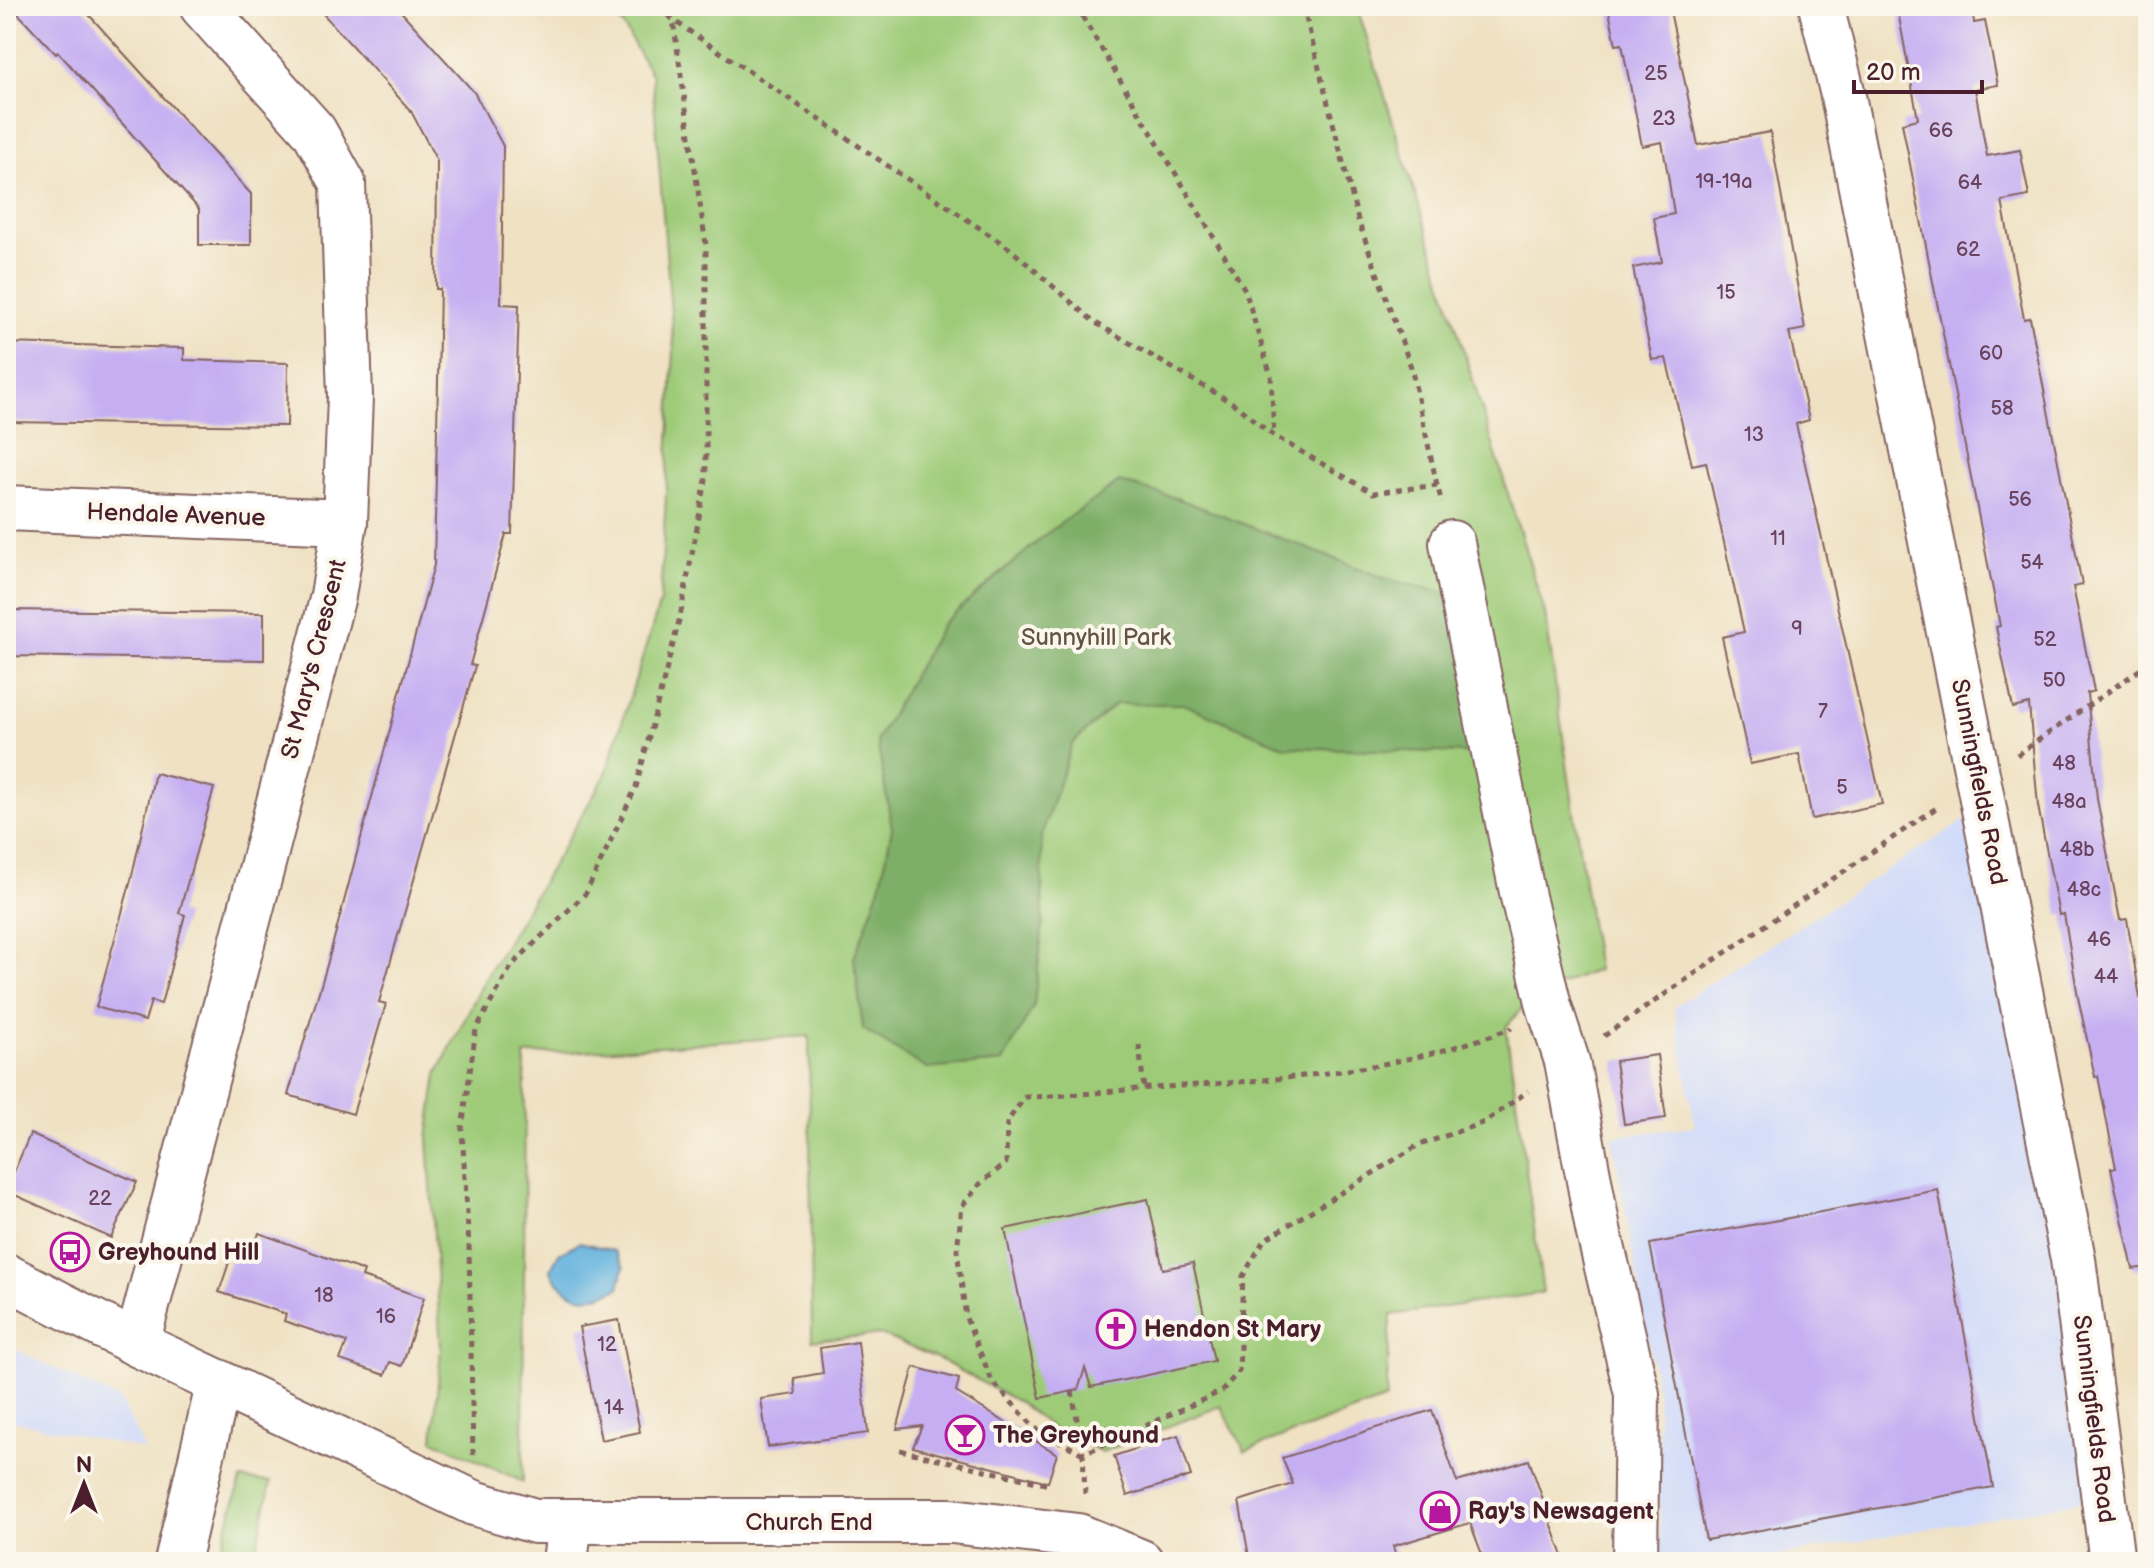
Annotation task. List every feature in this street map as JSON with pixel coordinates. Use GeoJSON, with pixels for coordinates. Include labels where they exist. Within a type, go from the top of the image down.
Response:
{"type":"FeatureCollection","features":[{"type":"Feature","properties":{"kind":"street","name":"St Mary's Crescent"},"geometry":{"type":"LineString","coordinates":[[137,1344],[333,596],[345,522],[350,397],[343,183],[314,131],[202,6]]}},
{"type":"Feature","properties":{"kind":"street","name":"Sunningfields Road"},"geometry":{"type":"LineString","coordinates":[[1821,6],[1842,91],[2073,1259],[2112,1562]]}},
{"type":"Feature","properties":{"kind":"street","name":"Hendale Avenue"},"geometry":{"type":"LineString","coordinates":[[6,508],[345,522]]}},
{"type":"Feature","properties":{"kind":"street"},"geometry":{"type":"LineString","coordinates":[[1452,543],[1523,897],[1549,1006],[1567,1061],[1598,1229],[1637,1394],[1635,1562]]}},
{"type":"Feature","properties":{"kind":"street"},"geometry":{"type":"LineString","coordinates":[[6,1276],[137,1344],[474,1503]]}},
{"type":"Feature","properties":{"kind":"street"},"geometry":{"type":"LineString","coordinates":[[177,1562],[219,1382]]}},
{"type":"Feature","properties":{"kind":"street","name":"Church End"},"geometry":{"type":"LineString","coordinates":[[474,1503],[535,1521],[567,1541],[952,1521],[1078,1536],[1141,1562]]}},
{"type":"Feature","properties":{"kind":"path"},"geometry":{"type":"LineString","coordinates":[[661,6],[673,20],[1009,248],[1094,322],[1234,404],[1274,436],[1373,493],[1437,485]]}},
{"type":"Feature","properties":{"kind":"path"},"geometry":{"type":"LineString","coordinates":[[1076,6],[1245,290],[1271,376],[1274,436]]}},
{"type":"Feature","properties":{"kind":"path"},"geometry":{"type":"LineString","coordinates":[[1303,6],[1358,220],[1411,367],[1452,543]]}},
{"type":"Feature","properties":{"kind":"path"},"geometry":{"type":"LineString","coordinates":[[474,1503],[469,1247],[462,1129],[476,1029],[512,965],[586,893],[636,787],[680,617],[706,480],[706,245],[673,20]]}},
{"type":"Feature","properties":{"kind":"path"},"geometry":{"type":"LineString","coordinates":[[1083,1454],[1222,1391],[1239,1371],[1243,1276],[1264,1240],[1417,1146],[1485,1122],[1567,1061],[2148,664]]}},
{"type":"Feature","properties":{"kind":"path"},"geometry":{"type":"LineString","coordinates":[[1083,1454],[1035,1428],[992,1381],[966,1318],[957,1250],[962,1206],[980,1184],[1006,1163],[1007,1122],[1025,1097],[1095,1096],[1144,1089],[1344,1073],[1429,1056],[1511,1029],[1549,1006]]}},
{"type":"Feature","properties":{"kind":"path"},"geometry":{"type":"LineString","coordinates":[[1139,1045],[1144,1089]]}},
{"type":"Feature","properties":{"kind":"path"},"geometry":{"type":"LineString","coordinates":[[1070,1490],[1085,1494],[1083,1454],[1072,1391]]}},
{"type":"Feature","properties":{"kind":"path"},"geometry":{"type":"LineString","coordinates":[[900,1450],[1055,1487]]}},
{"type":"Feature","properties":{"kind":"shaded area"},"geometry":{"type":"Polygon","coordinates":[[[1968,818],[2110,1496],[1743,1562],[1661,1562],[1657,1390],[1612,1137],[1695,1126],[1674,1007],[1968,818]]]}},
{"type":"Feature","properties":{"kind":"shaded area"},"geometry":{"type":"Polygon","coordinates":[[[6,1345],[120,1400],[145,1450],[6,1419],[6,1345]]]}},
{"type":"Feature","properties":{"kind":"green space","name":"Sunnyhill Park"},"geometry":{"type":"Polygon","coordinates":[[[602,6],[1357,6],[1545,613],[1597,970],[1532,996],[1506,1027],[1543,1293],[1391,1315],[1386,1399],[1245,1451],[1221,1406],[1102,1452],[1057,1432],[1020,1403],[939,1359],[881,1335],[812,1340],[809,1036],[525,1055],[523,1482],[433,1440],[441,1349],[428,1138],[437,1074],[486,977],[605,776],[660,602],[674,350],[652,76],[623,25],[602,6]]]}},
{"type":"Feature","properties":{"kind":"green space"},"geometry":{"type":"Polygon","coordinates":[[[1119,482],[1176,498],[1387,579],[1475,600],[1494,754],[1286,747],[1183,704],[1115,704],[1072,744],[1041,837],[1043,922],[1034,1005],[1003,1062],[927,1069],[863,1029],[854,958],[880,887],[892,828],[877,740],[942,624],[1046,534],[1119,482]]]}},
{"type":"Feature","properties":{"kind":"green space"},"geometry":{"type":"Polygon","coordinates":[[[241,1479],[271,1482],[254,1562],[217,1562],[241,1479]]]}},
{"type":"Feature","properties":{"kind":"water"},"geometry":{"type":"Polygon","coordinates":[[[580,1242],[615,1251],[624,1267],[619,1288],[588,1297],[563,1288],[550,1270],[559,1253],[580,1242]]]}},
{"type":"Feature","properties":{"kind":"building"},"geometry":{"type":"Polygon","coordinates":[[[11,6],[81,6],[251,194],[251,245],[199,245],[199,209],[58,52],[56,54],[11,6]]]}},
{"type":"Feature","properties":{"kind":"building"},"geometry":{"type":"Polygon","coordinates":[[[316,6],[396,6],[474,92],[503,146],[501,304],[519,305],[512,534],[506,534],[470,665],[475,666],[379,1002],[386,1004],[353,1114],[288,1095],[327,965],[434,565],[440,289],[436,289],[437,161],[411,111],[316,6]]]}},
{"type":"Feature","properties":{"kind":"building"},"geometry":{"type":"Polygon","coordinates":[[[1608,6],[1669,6],[1698,145],[1770,132],[1805,329],[1789,332],[1809,420],[1796,424],[1882,804],[1812,819],[1799,754],[1750,764],[1722,637],[1744,632],[1706,462],[1692,465],[1666,358],[1652,360],[1633,268],[1662,262],[1654,218],[1674,214],[1662,142],[1642,146],[1622,44],[1616,45],[1608,6]]]}},
{"type":"Feature","properties":{"kind":"building"},"geometry":{"type":"Polygon","coordinates":[[[1897,6],[1972,6],[1974,23],[1985,21],[1998,85],[1975,89],[1987,156],[2020,150],[2029,196],[2002,201],[2024,319],[2030,318],[2082,585],[2073,587],[2094,691],[2087,693],[2097,799],[2120,920],[2127,919],[2140,998],[2148,996],[2148,1267],[2133,1269],[2111,1168],[2116,1168],[2098,1076],[2095,1077],[2064,914],[2059,915],[2038,806],[2029,704],[2013,708],[1996,627],[2000,626],[1902,123],[1918,119],[1897,6]]]}},
{"type":"Feature","properties":{"kind":"building"},"geometry":{"type":"Polygon","coordinates":[[[6,343],[184,348],[184,360],[288,363],[287,426],[6,422],[6,343]]]}},
{"type":"Feature","properties":{"kind":"building"},"geometry":{"type":"Polygon","coordinates":[[[6,610],[264,613],[264,660],[6,656],[6,610]]]}},
{"type":"Feature","properties":{"kind":"building"},"geometry":{"type":"Polygon","coordinates":[[[155,773],[214,788],[179,913],[185,915],[161,1004],[151,1001],[145,1021],[96,1007],[131,880],[155,773]]]}},
{"type":"Feature","properties":{"kind":"building"},"geometry":{"type":"Polygon","coordinates":[[[1657,1055],[1666,1118],[1624,1124],[1615,1061],[1657,1055]]]}},
{"type":"Feature","properties":{"kind":"building"},"geometry":{"type":"Polygon","coordinates":[[[30,1134],[137,1182],[111,1238],[6,1191],[30,1134]]]}},
{"type":"Feature","properties":{"kind":"building"},"geometry":{"type":"Polygon","coordinates":[[[1938,1190],[1993,1487],[1706,1540],[1650,1244],[1938,1190]]]}},
{"type":"Feature","properties":{"kind":"building","name":"Hendon St Mary"},"geometry":{"type":"Polygon","coordinates":[[[1148,1199],[1163,1269],[1193,1263],[1214,1361],[1091,1387],[1085,1368],[1078,1390],[1040,1398],[1005,1229],[1148,1199]]]}},
{"type":"Feature","properties":{"kind":"building"},"geometry":{"type":"Polygon","coordinates":[[[259,1233],[364,1271],[362,1277],[424,1298],[402,1366],[390,1362],[385,1375],[340,1360],[347,1342],[284,1321],[286,1314],[219,1292],[234,1248],[252,1254],[259,1233]]]}},
{"type":"Feature","properties":{"kind":"building"},"geometry":{"type":"Polygon","coordinates":[[[619,1320],[640,1432],[601,1440],[579,1327],[619,1320]]]}},
{"type":"Feature","properties":{"kind":"building"},"geometry":{"type":"Polygon","coordinates":[[[858,1342],[868,1433],[768,1447],[761,1399],[796,1394],[794,1378],[823,1373],[820,1348],[858,1342]]]}},
{"type":"Feature","properties":{"kind":"building"},"geometry":{"type":"Polygon","coordinates":[[[914,1367],[959,1379],[956,1392],[1057,1454],[1048,1482],[913,1447],[922,1426],[897,1429],[914,1367]]]}},
{"type":"Feature","properties":{"kind":"building"},"geometry":{"type":"Polygon","coordinates":[[[1432,1410],[1457,1482],[1529,1460],[1565,1562],[1485,1562],[1470,1523],[1393,1546],[1397,1562],[1250,1562],[1239,1501],[1293,1484],[1282,1458],[1432,1410]]]}},
{"type":"Feature","properties":{"kind":"building"},"geometry":{"type":"Polygon","coordinates":[[[1178,1435],[1191,1476],[1127,1496],[1114,1456],[1178,1435]]]}},
{"type":"Feature","properties":{"kind":"place","name":"Greyhound Hill"},"geometry":{"type":"Point","coordinates":[70,1252]}},
{"type":"Feature","properties":{"kind":"place","name":"Hendon St Mary"},"geometry":{"type":"Point","coordinates":[1116,1329]}},
{"type":"Feature","properties":{"kind":"place","name":"The Greyhound"},"geometry":{"type":"Point","coordinates":[965,1435]}},
{"type":"Feature","properties":{"kind":"place","name":"Ray's Newsagent"},"geometry":{"type":"Point","coordinates":[1440,1511]}}]}
